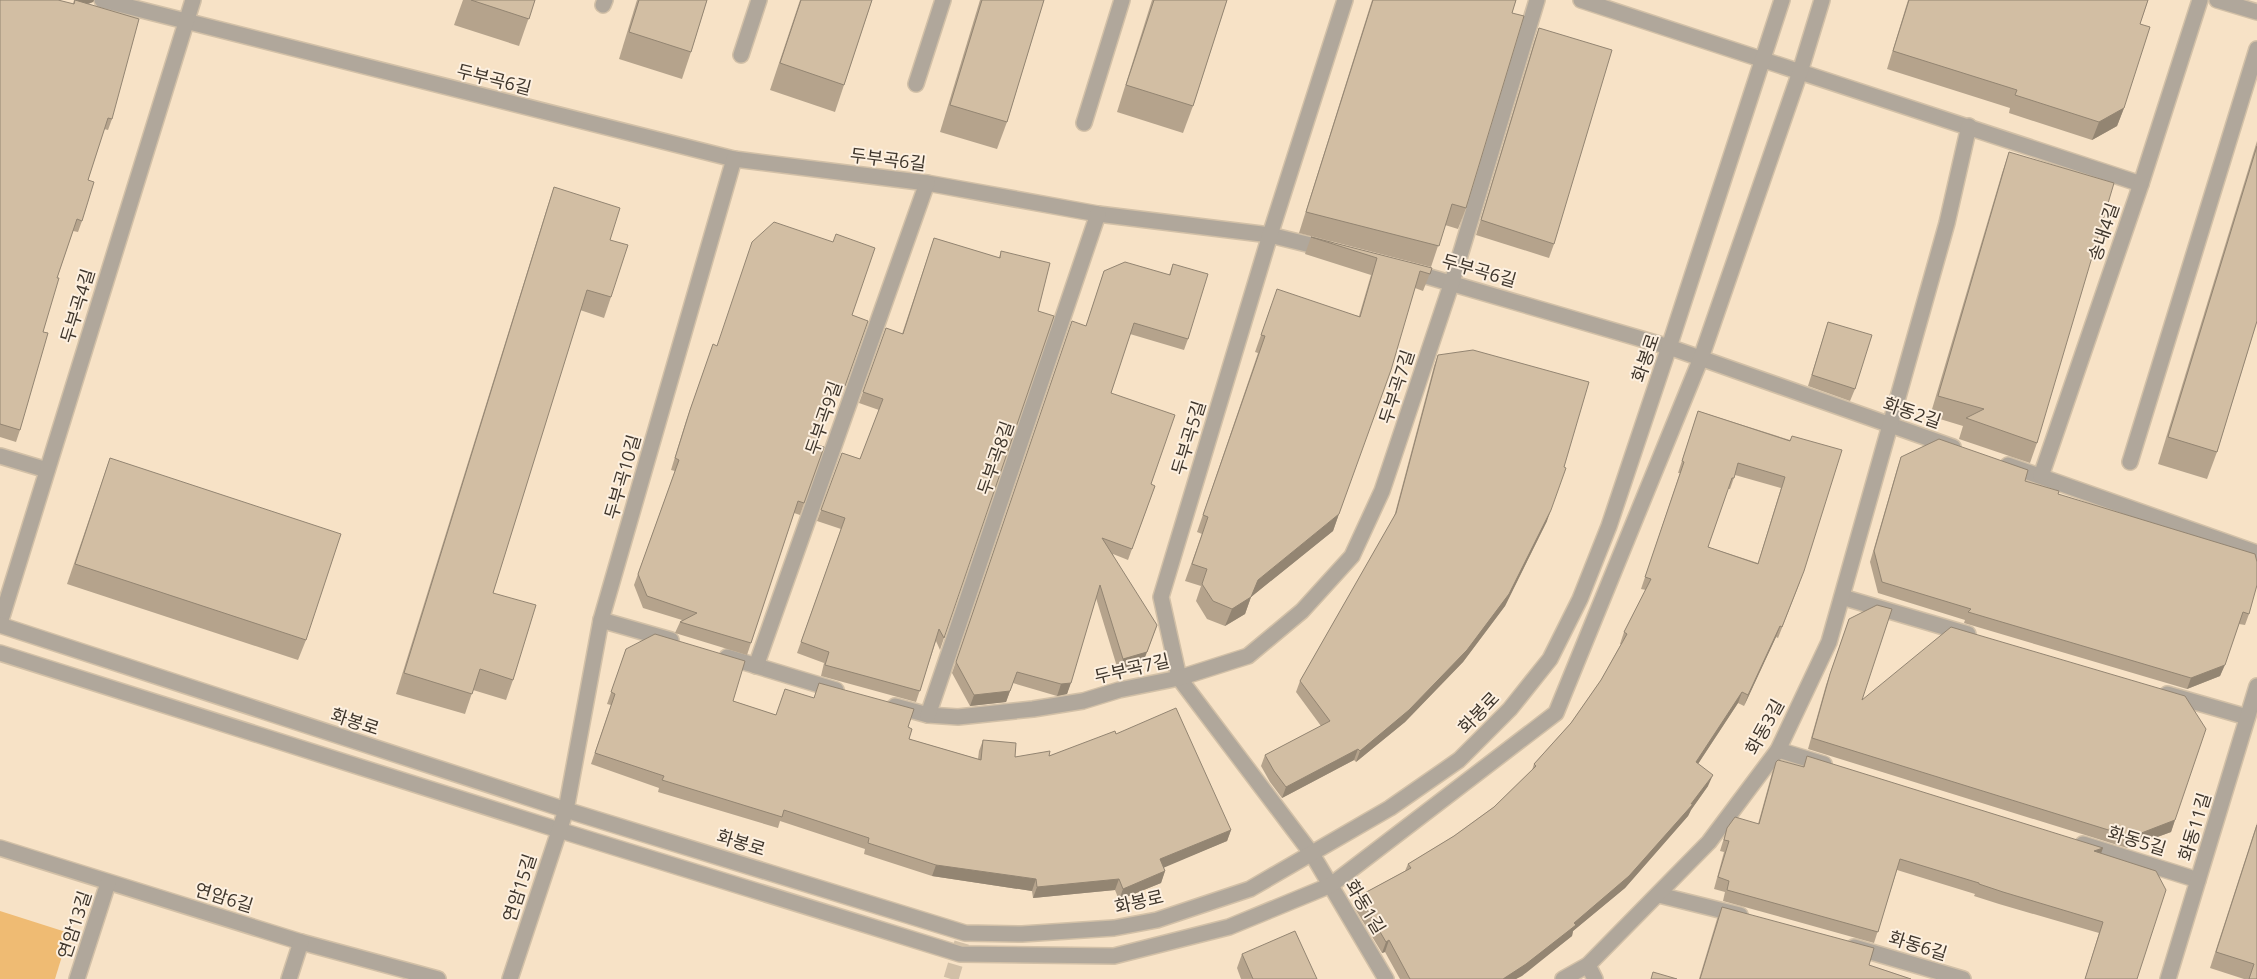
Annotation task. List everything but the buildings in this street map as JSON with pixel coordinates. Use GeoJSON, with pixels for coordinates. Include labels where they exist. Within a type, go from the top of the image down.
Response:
{"type":"FeatureCollection","features":[{"type":"Feature","properties":{"kind":"street","name":"두부곡6길"},"geometry":{"type":"LineString","coordinates":[[102,0],[734,159],[927,183],[1098,214],[1270,235],[1337,252]]}},
{"type":"Feature","properties":{"kind":"street","name":"두부곡4길"},"geometry":{"type":"LineString","coordinates":[[0,624],[192,0]]}},
{"type":"Feature","properties":{"kind":"street"},"geometry":{"type":"LineString","coordinates":[[741,55],[759,0]]}},
{"type":"Feature","properties":{"kind":"street"},"geometry":{"type":"LineString","coordinates":[[916,84],[942,0]]}},
{"type":"Feature","properties":{"kind":"street"},"geometry":{"type":"LineString","coordinates":[[1084,123],[1122,0]]}},
{"type":"Feature","properties":{"kind":"street","name":"두부곡5길"},"geometry":{"type":"LineString","coordinates":[[1312,854],[1179,678],[1161,597],[1270,235],[1345,0]]}},
{"type":"Feature","properties":{"kind":"street","name":"두부곡7길"},"geometry":{"type":"LineString","coordinates":[[880,702],[928,715],[958,717],[1033,709],[1083,701],[1119,690],[1179,678],[1248,656],[1302,611],[1352,556],[1382,491],[1452,282],[1537,0]]}},
{"type":"Feature","properties":{"kind":"street"},"geometry":{"type":"LineString","coordinates":[[1581,0],[2141,184]]}},
{"type":"Feature","properties":{"kind":"street","name":"화봉로"},"geometry":{"type":"LineString","coordinates":[[0,624],[566,810],[964,934],[1022,934],[1114,928],[1157,920],[1250,888],[1390,808],[1459,760],[1510,709],[1550,659],[1580,599],[1608,526],[1669,347],[1782,0]]}},
{"type":"Feature","properties":{"kind":"street"},"geometry":{"type":"LineString","coordinates":[[0,653],[559,830],[960,954],[1114,956],[1229,927],[1330,885],[1556,714],[1701,358],[1800,72],[1822,0]]}},
{"type":"Feature","properties":{"kind":"street","name":"송내4길"},"geometry":{"type":"LineString","coordinates":[[2041,476],[2141,184],[2200,0]]}},
{"type":"Feature","properties":{"kind":"street"},"geometry":{"type":"LineString","coordinates":[[2217,0],[2257,12]]}},
{"type":"Feature","properties":{"kind":"street"},"geometry":{"type":"LineString","coordinates":[[2130,462],[2257,49]]}},
{"type":"Feature","properties":{"kind":"street","name":"화동3길"},"geometry":{"type":"LineString","coordinates":[[1562,979],[1591,972],[1709,842],[1778,750],[1829,642],[1946,223],[1969,126]]}},
{"type":"Feature","properties":{"kind":"street","name":"두부곡10길"},"geometry":{"type":"LineString","coordinates":[[566,810],[601,620],[734,159]]}},
{"type":"Feature","properties":{"kind":"street","name":"두부곡9길"},"geometry":{"type":"LineString","coordinates":[[756,666],[927,183]]}},
{"type":"Feature","properties":{"kind":"street","name":"두부곡8길"},"geometry":{"type":"LineString","coordinates":[[928,715],[1098,214]]}},
{"type":"Feature","properties":{"kind":"street","name":"두부곡6길"},"geometry":{"type":"LineString","coordinates":[[1394,267],[1452,282],[1669,347]]}},
{"type":"Feature","properties":{"kind":"street","name":"화동2길"},"geometry":{"type":"LineString","coordinates":[[1669,347],[1970,452]]}},
{"type":"Feature","properties":{"kind":"street"},"geometry":{"type":"LineString","coordinates":[[0,456],[47,470]]}},
{"type":"Feature","properties":{"kind":"street"},"geometry":{"type":"LineString","coordinates":[[1996,461],[2257,552]]}},
{"type":"Feature","properties":{"kind":"street"},"geometry":{"type":"LineString","coordinates":[[1842,597],[1983,639]]}},
{"type":"Feature","properties":{"kind":"street"},"geometry":{"type":"LineString","coordinates":[[601,620],[683,644]]}},
{"type":"Feature","properties":{"kind":"street"},"geometry":{"type":"LineString","coordinates":[[711,652],[852,694]]}},
{"type":"Feature","properties":{"kind":"street","name":"화동11길"},"geometry":{"type":"LineString","coordinates":[[2168,979],[2257,686]]}},
{"type":"Feature","properties":{"kind":"street"},"geometry":{"type":"LineString","coordinates":[[2153,689],[2247,717]]}},
{"type":"Feature","properties":{"kind":"street"},"geometry":{"type":"LineString","coordinates":[[1778,750],[1836,767]]}},
{"type":"Feature","properties":{"kind":"street","name":"연암15길"},"geometry":{"type":"LineString","coordinates":[[510,979],[566,810]]}},
{"type":"Feature","properties":{"kind":"street","name":"화동5길"},"geometry":{"type":"LineString","coordinates":[[2065,838],[2198,880]]}},
{"type":"Feature","properties":{"kind":"street","name":"연암6길"},"geometry":{"type":"LineString","coordinates":[[0,848],[302,942],[438,979]]}},
{"type":"Feature","properties":{"kind":"street","name":"화동1길"},"geometry":{"type":"LineString","coordinates":[[1312,854],[1386,979]]}},
{"type":"Feature","properties":{"kind":"street","name":"연암13길"},"geometry":{"type":"LineString","coordinates":[[77,979],[108,883]]}},
{"type":"Feature","properties":{"kind":"street"},"geometry":{"type":"LineString","coordinates":[[1659,895],[1754,919]]}},
{"type":"Feature","properties":{"kind":"street"},"geometry":{"type":"LineString","coordinates":[[289,979],[302,942]]}},
{"type":"Feature","properties":{"kind":"street","name":"화동6길"},"geometry":{"type":"LineString","coordinates":[[1839,942],[1963,979]]}},
{"type":"Feature","properties":{"kind":"shaded area"},"geometry":{"type":"Polygon","coordinates":[[[0,911],[69,933],[55,979],[0,979],[0,911]]]}},
{"type":"Feature","properties":{"kind":"tunnel"},"geometry":{"type":"LineString","coordinates":[[951,979],[964,935]]}}]}
